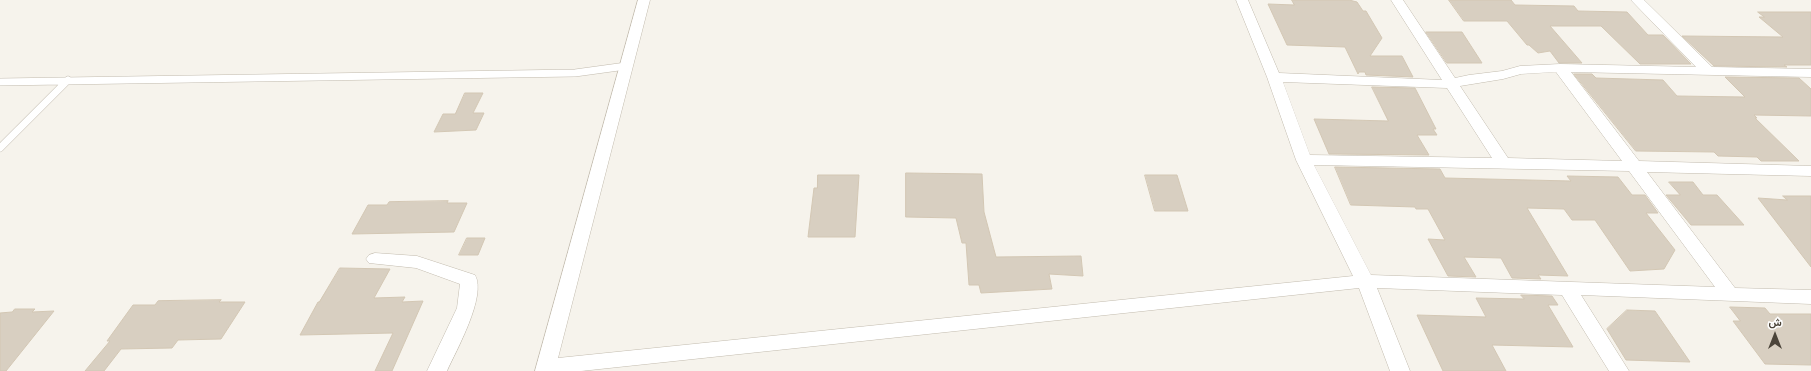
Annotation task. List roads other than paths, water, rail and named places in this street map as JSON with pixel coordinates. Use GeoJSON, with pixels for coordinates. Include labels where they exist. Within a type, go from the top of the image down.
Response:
{"type":"FeatureCollection","features":[{"type":"Feature","properties":{"kind":"street"},"geometry":{"type":"LineString","coordinates":[[644,0],[545,369],[1365,281],[1568,290],[1811,297]]}},
{"type":"Feature","properties":{"kind":"street"},"geometry":{"type":"LineString","coordinates":[[1242,0],[1274,77],[1304,160],[1365,281],[1400,371]]}},
{"type":"Feature","properties":{"kind":"street"},"geometry":{"type":"LineString","coordinates":[[1397,0],[1450,84],[1503,163]]}},
{"type":"Feature","properties":{"kind":"street"},"geometry":{"type":"LineString","coordinates":[[1636,0],[1708,71]]}},
{"type":"Feature","properties":{"kind":"street"},"geometry":{"type":"LineString","coordinates":[[1274,77],[1368,82],[1450,84],[1469,79],[1504,75],[1520,70],[1560,68],[1811,73]]}},
{"type":"Feature","properties":{"kind":"street"},"geometry":{"type":"LineString","coordinates":[[1560,68],[1730,294]]}},
{"type":"Feature","properties":{"kind":"street"},"geometry":{"type":"LineString","coordinates":[[1304,160],[1503,163],[1811,171]]}},
{"type":"Feature","properties":{"kind":"street"},"geometry":{"type":"LineString","coordinates":[[375,259],[417,262],[469,280],[466,308],[437,371]]}},
{"type":"Feature","properties":{"kind":"street"},"geometry":{"type":"LineString","coordinates":[[1568,290],[1619,371]]}},
{"type":"Feature","properties":{"kind":"lane"},"geometry":{"type":"LineString","coordinates":[[0,82],[575,73],[626,66]]}},
{"type":"Feature","properties":{"kind":"lane"},"geometry":{"type":"LineString","coordinates":[[0,148],[68,80]]}}]}
